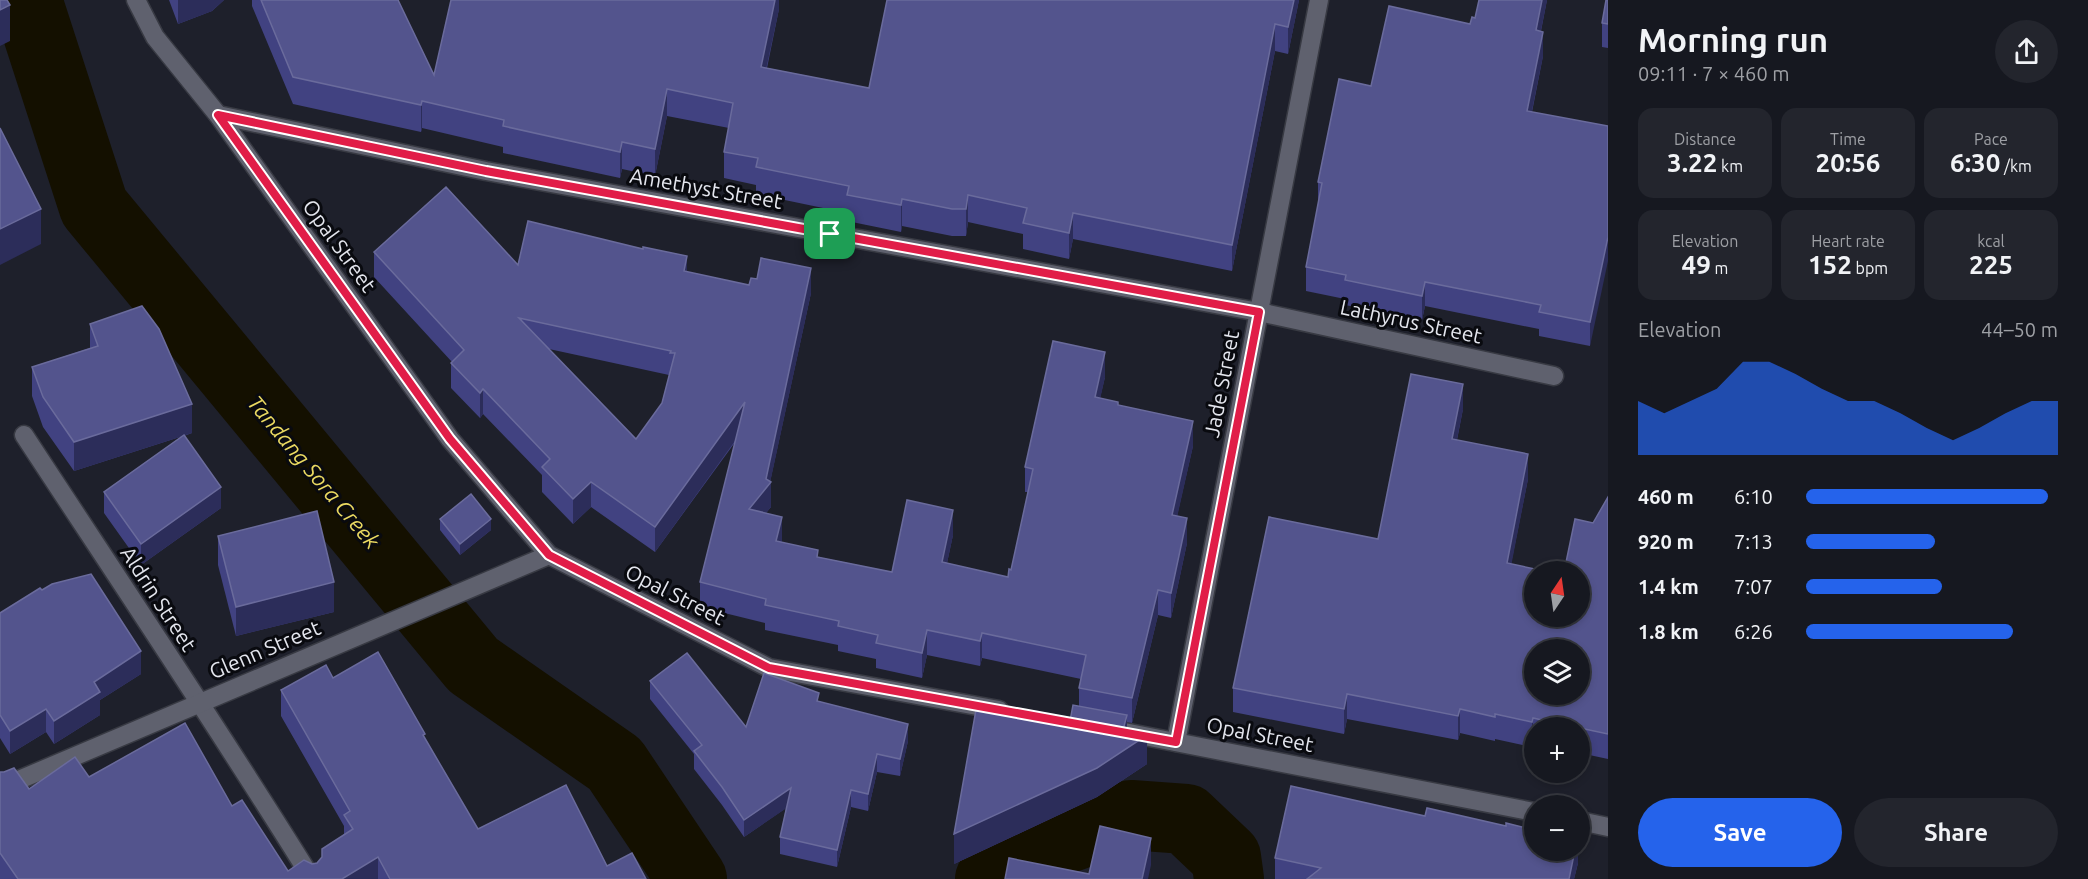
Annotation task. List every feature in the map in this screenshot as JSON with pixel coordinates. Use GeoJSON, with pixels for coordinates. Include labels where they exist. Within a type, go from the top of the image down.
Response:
{"type":"FeatureCollection","features":[{"type":"Feature","properties":{"kind":"street","name":"Opal Street"},"geometry":{"type":"LineString","coordinates":[[136,0],[155,37],[218,115],[450,439],[549,555],[769,668],[1016,713]]}},
{"type":"Feature","properties":{"kind":"street","name":"Jade Street"},"geometry":{"type":"LineString","coordinates":[[1176,742],[1319,0]]}},
{"type":"Feature","properties":{"kind":"street","name":"Amethyst Street"},"geometry":{"type":"LineString","coordinates":[[218,115],[498,173],[1259,312]]}},
{"type":"Feature","properties":{"kind":"street","name":"Lathyrus Street"},"geometry":{"type":"LineString","coordinates":[[1259,312],[1554,376]]}},
{"type":"Feature","properties":{"kind":"street","name":"Aldrin Street"},"geometry":{"type":"LineString","coordinates":[[24,435],[230,746],[312,879]]}},
{"type":"Feature","properties":{"kind":"street","name":"Glenn Street"},"geometry":{"type":"LineString","coordinates":[[0,788],[549,555]]}},
{"type":"Feature","properties":{"kind":"street","name":"Opal Street"},"geometry":{"type":"LineString","coordinates":[[1107,729],[1524,810]]}},
{"type":"Feature","properties":{"kind":"street"},"geometry":{"type":"LineString","coordinates":[[1590,823],[1608,827]]}},
{"type":"Feature","properties":{"kind":"building"},"geometry":{"type":"Polygon","coordinates":[[[0,0],[7,0],[10,5],[0,10],[0,0]]]}},
{"type":"Feature","properties":{"kind":"building"},"geometry":{"type":"Polygon","coordinates":[[[261,0],[398,0],[434,75],[451,0],[775,0],[761,67],[869,88],[887,0],[1294,0],[1288,27],[1275,24],[1232,245],[1073,213],[1069,233],[1023,223],[1027,208],[968,195],[966,209],[952,209],[902,199],[901,205],[847,195],[849,186],[756,167],[758,158],[724,152],[733,103],[667,89],[655,149],[622,142],[620,152],[503,126],[504,120],[422,101],[421,105],[293,77],[261,0]]]}},
{"type":"Feature","properties":{"kind":"building"},"geometry":{"type":"Polygon","coordinates":[[[1479,0],[1542,0],[1536,30],[1543,32],[1527,111],[1608,126],[1608,237],[1590,322],[1539,312],[1541,305],[1425,282],[1422,296],[1345,280],[1346,275],[1306,267],[1322,183],[1318,182],[1339,79],[1371,86],[1389,6],[1470,24],[1472,17],[1475,18],[1479,0]]]}},
{"type":"Feature","properties":{"kind":"building"},"geometry":{"type":"Polygon","coordinates":[[[1606,0],[1608,0],[1608,24],[1602,23],[1606,0]]]}},
{"type":"Feature","properties":{"kind":"building"},"geometry":{"type":"Polygon","coordinates":[[[0,128],[41,209],[0,229],[0,128]]]}},
{"type":"Feature","properties":{"kind":"building"},"geometry":{"type":"Polygon","coordinates":[[[446,187],[518,265],[528,221],[643,249],[643,247],[687,256],[684,271],[749,285],[751,278],[757,279],[761,258],[811,268],[766,479],[771,482],[749,509],[782,517],[776,541],[818,550],[817,557],[892,572],[907,500],[953,510],[942,562],[1008,577],[1033,469],[1025,467],[1053,341],[1105,352],[1095,397],[1118,402],[1118,405],[1193,421],[1172,515],[1187,518],[1171,593],[1158,590],[1132,698],[1079,688],[1086,655],[982,633],[980,641],[927,630],[922,653],[876,643],[878,635],[838,626],[839,621],[765,605],[766,599],[700,582],[745,402],[655,527],[591,482],[573,499],[542,467],[550,459],[483,389],[480,393],[451,363],[464,350],[374,252],[446,187]],[[519,318],[636,439],[662,403],[675,353],[670,353],[671,351],[519,318]]]}},
{"type":"Feature","properties":{"kind":"building"},"geometry":{"type":"Polygon","coordinates":[[[142,306],[159,329],[192,404],[74,442],[43,397],[32,367],[98,346],[90,324],[142,306]]]}},
{"type":"Feature","properties":{"kind":"building"},"geometry":{"type":"Polygon","coordinates":[[[1411,374],[1463,384],[1452,439],[1528,454],[1507,563],[1524,567],[1524,627],[1590,627],[1590,561],[1566,561],[1575,519],[1593,523],[1608,497],[1608,734],[1590,730],[1590,717],[1524,717],[1524,720],[1495,714],[1495,717],[1460,709],[1458,716],[1347,694],[1344,709],[1233,688],[1269,517],[1378,539],[1411,374]]]}},
{"type":"Feature","properties":{"kind":"building"},"geometry":{"type":"Polygon","coordinates":[[[184,435],[221,487],[141,544],[104,492],[184,435]]]}},
{"type":"Feature","properties":{"kind":"building"},"geometry":{"type":"Polygon","coordinates":[[[471,494],[491,519],[460,544],[440,519],[471,494]]]}},
{"type":"Feature","properties":{"kind":"building"},"geometry":{"type":"Polygon","coordinates":[[[317,511],[334,582],[236,607],[218,536],[317,511]]]}},
{"type":"Feature","properties":{"kind":"building"},"geometry":{"type":"Polygon","coordinates":[[[91,574],[141,651],[94,682],[100,692],[54,721],[46,709],[10,731],[0,715],[0,613],[40,588],[42,590],[52,584],[91,574]]]}},
{"type":"Feature","properties":{"kind":"building"},"geometry":{"type":"Polygon","coordinates":[[[378,652],[478,829],[566,785],[607,866],[632,853],[646,879],[390,879],[378,857],[342,879],[18,879],[0,853],[0,772],[14,768],[29,789],[75,757],[89,777],[185,723],[232,806],[242,800],[288,871],[304,860],[312,864],[317,863],[322,857],[322,849],[353,829],[344,815],[350,811],[281,690],[326,665],[333,678],[378,652]]]}},
{"type":"Feature","properties":{"kind":"building"},"geometry":{"type":"Polygon","coordinates":[[[687,653],[746,727],[764,673],[819,693],[817,701],[908,724],[900,759],[877,754],[868,794],[851,790],[837,850],[780,837],[791,788],[744,820],[694,751],[702,745],[650,681],[687,653]]]}},
{"type":"Feature","properties":{"kind":"building"},"geometry":{"type":"Polygon","coordinates":[[[977,704],[1070,721],[1073,705],[1127,715],[1123,730],[1147,735],[1097,768],[954,834],[977,704]]]}},
{"type":"Feature","properties":{"kind":"building"},"geometry":{"type":"Polygon","coordinates":[[[1291,786],[1425,816],[1427,808],[1506,826],[1506,823],[1524,828],[1524,861],[1573,861],[1569,879],[1307,879],[1321,868],[1275,858],[1291,786]]]}},
{"type":"Feature","properties":{"kind":"building"},"geometry":{"type":"Polygon","coordinates":[[[1100,826],[1151,838],[1142,879],[1005,879],[1009,858],[1089,874],[1100,826]]]}},
{"type":"Feature","properties":{"kind":"waterway","name":"Tandang Sora Creek"},"geometry":{"type":"LineString","coordinates":[[27,0],[94,207],[473,665],[615,764],[692,879]]}},
{"type":"Feature","properties":{"kind":"waterway","name":"Tandang Sora Creek"},"geometry":{"type":"LineString","coordinates":[[990,879],[1048,845],[1131,815],[1186,819],[1226,857],[1229,879]]}},
{"type":"Feature","properties":{"kind":"route"},"geometry":{"type":"LineString","coordinates":[[218,115],[486,171],[830,234],[1259,312],[1176,742],[769,668],[549,555],[450,439],[218,115]]}}]}
